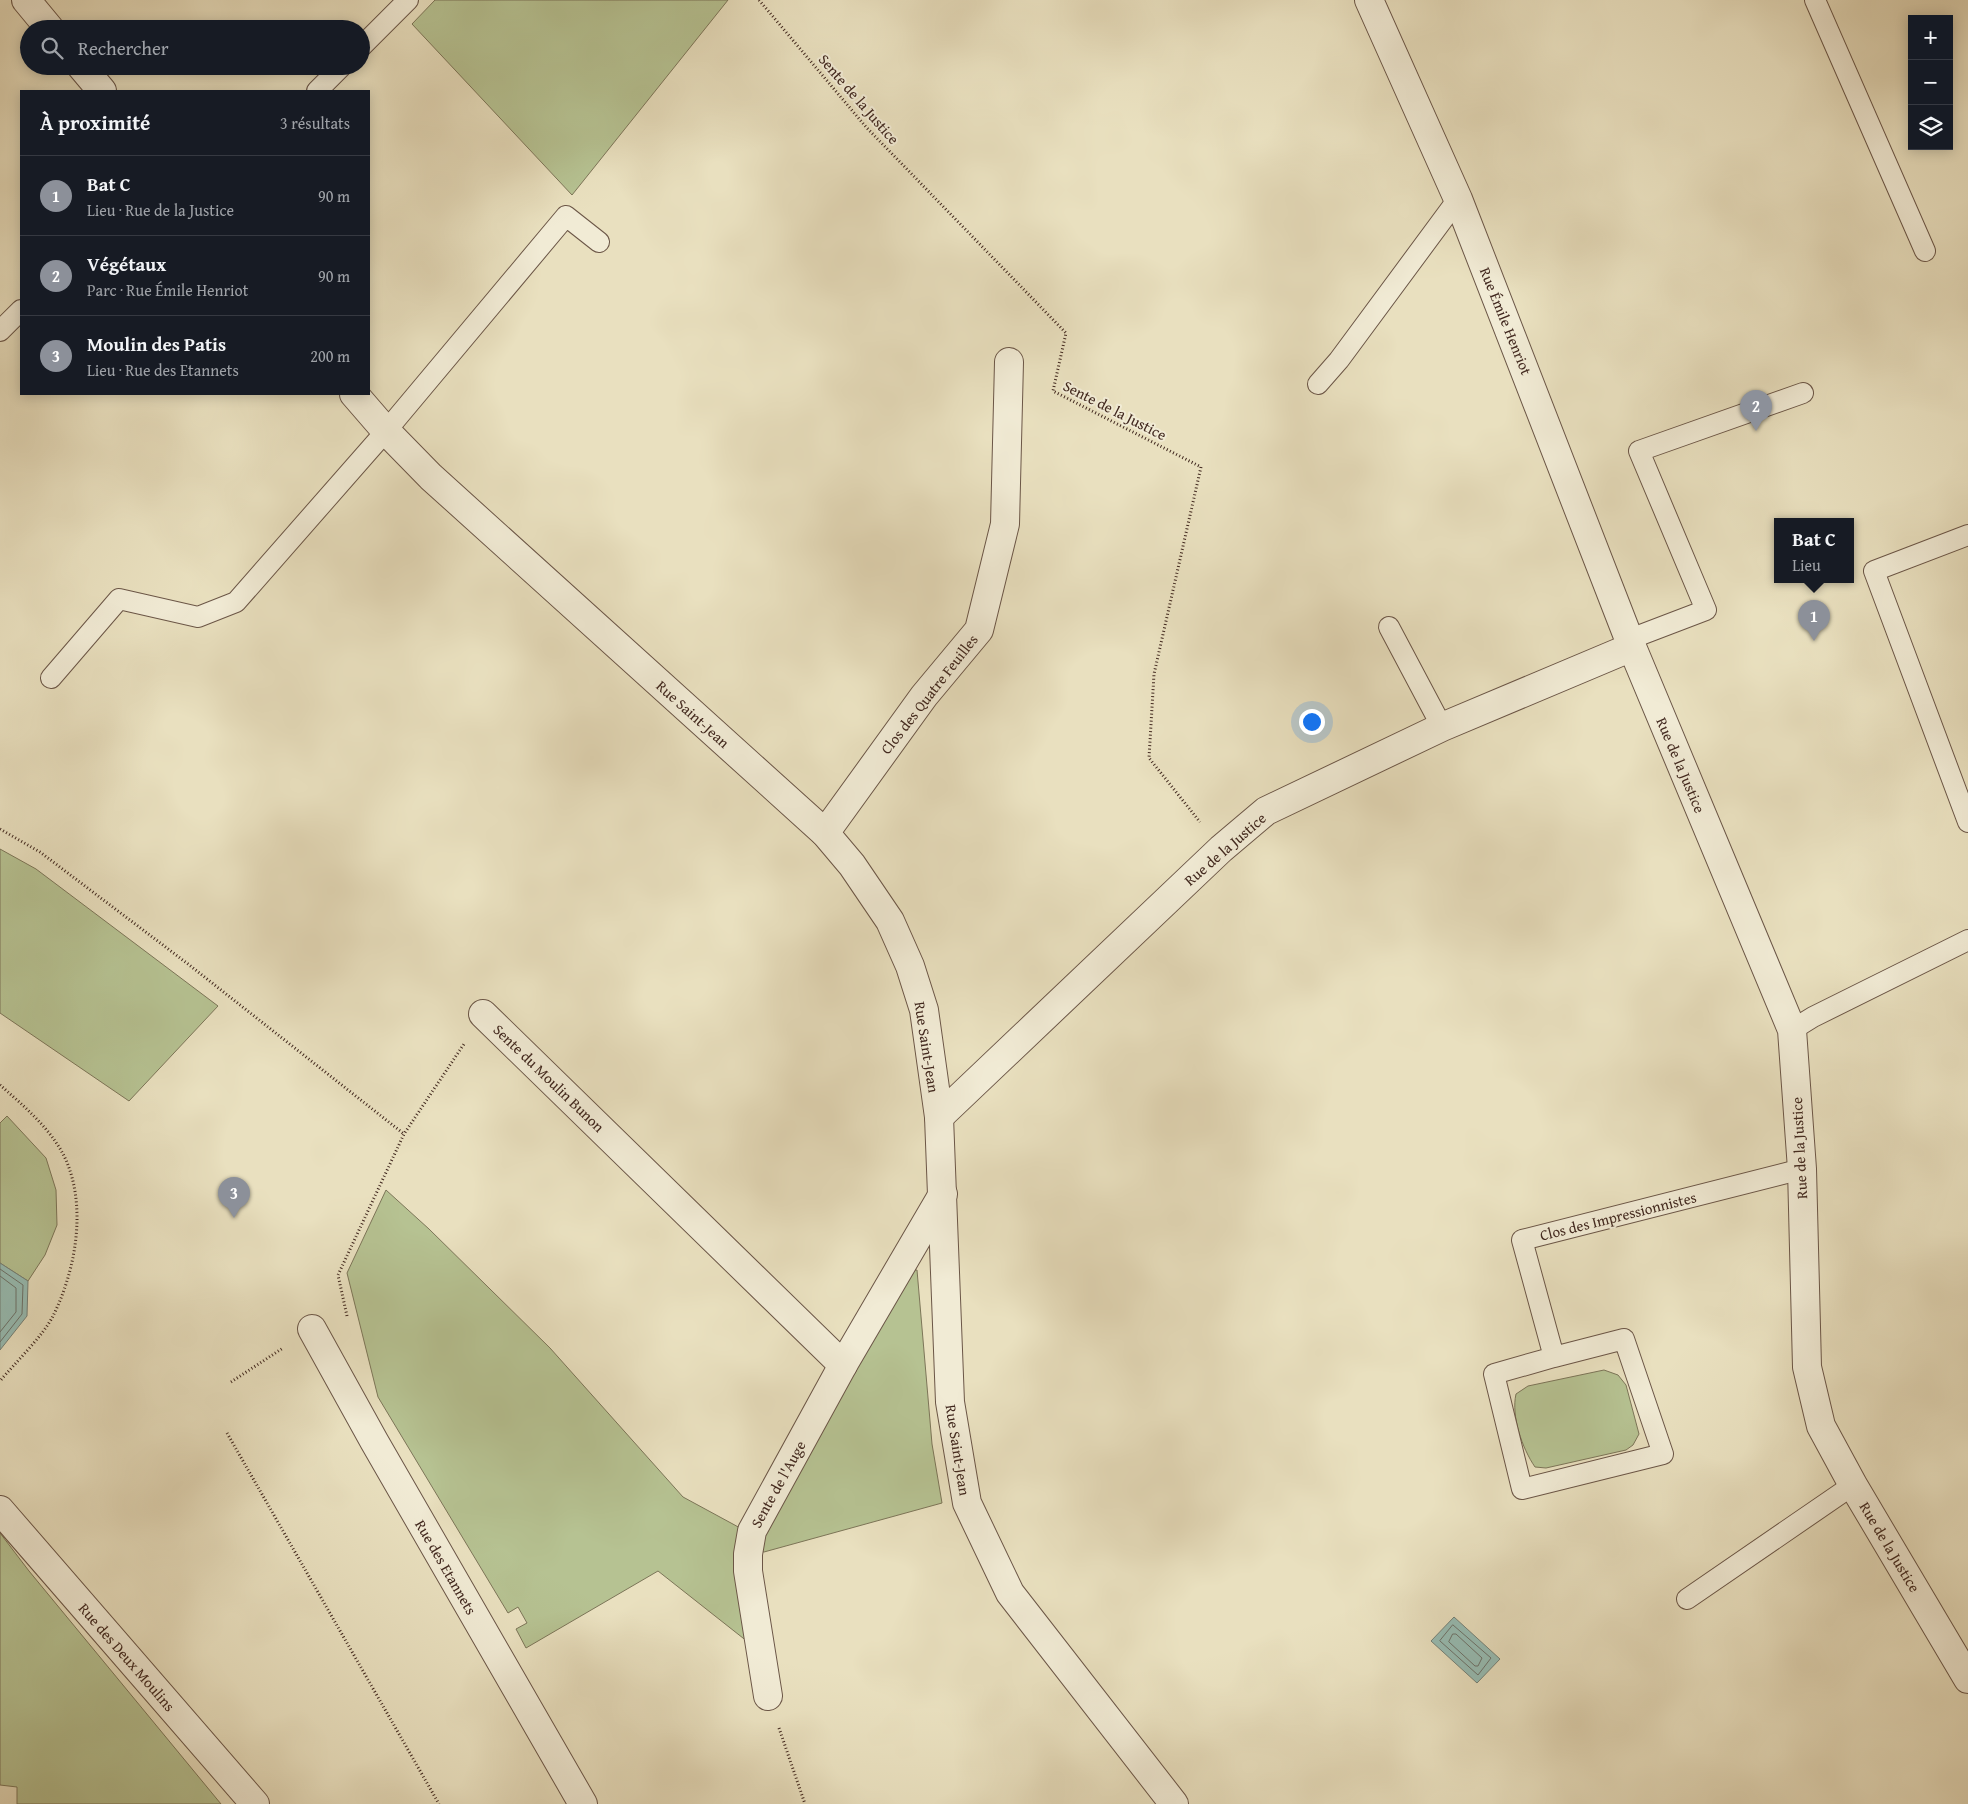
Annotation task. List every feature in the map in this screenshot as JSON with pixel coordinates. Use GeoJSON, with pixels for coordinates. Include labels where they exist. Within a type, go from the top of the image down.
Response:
{"type":"FeatureCollection","features":[{"type":"Feature","properties":{"kind":"street"},"geometry":{"type":"LineString","coordinates":[[26,0],[43,20]]}},
{"type":"Feature","properties":{"kind":"street","name":"Rue Émile Henriot"},"geometry":{"type":"LineString","coordinates":[[1369,0],[1458,199],[1631,643]]}},
{"type":"Feature","properties":{"kind":"street"},"geometry":{"type":"LineString","coordinates":[[89,75],[101,90]]}},
{"type":"Feature","properties":{"kind":"street","name":"Clos des Quatre Feuilles"},"geometry":{"type":"LineString","coordinates":[[825,833],[924,696],[979,630],[1005,524],[1009,362]]}},
{"type":"Feature","properties":{"kind":"street","name":"Rue Saint-Jean"},"geometry":{"type":"LineString","coordinates":[[355,395],[431,478],[825,833],[852,865],[890,921],[910,966],[924,1010],[938,1117],[943,1194],[950,1402],[967,1504],[1010,1592],[1174,1804]]}},
{"type":"Feature","properties":{"kind":"street","name":"Rue de la Justice"},"geometry":{"type":"LineString","coordinates":[[938,1117],[1222,849],[1266,811],[1442,727],[1631,643],[1792,1030],[1802,1169],[1806,1367],[1820,1426],[1968,1679]]}},
{"type":"Feature","properties":{"kind":"street","name":"Sente du Moulin Bunon"},"geometry":{"type":"LineString","coordinates":[[483,1014],[844,1365]]}},
{"type":"Feature","properties":{"kind":"street","name":"Sente de l'Auge"},"geometry":{"type":"LineString","coordinates":[[768,1696],[748,1571],[748,1554],[752,1531],[844,1365],[943,1194]]}},
{"type":"Feature","properties":{"kind":"street","name":"Rue des Etannets"},"geometry":{"type":"LineString","coordinates":[[312,1329],[374,1441],[583,1804]]}},
{"type":"Feature","properties":{"kind":"street","name":"Rue des Deux Moulins"},"geometry":{"type":"LineString","coordinates":[[0,1510],[254,1804]]}},
{"type":"Feature","properties":{"kind":"lane"},"geometry":{"type":"LineString","coordinates":[[370,38],[408,0]]}},
{"type":"Feature","properties":{"kind":"lane"},"geometry":{"type":"LineString","coordinates":[[1815,0],[1925,251]]}},
{"type":"Feature","properties":{"kind":"lane"},"geometry":{"type":"LineString","coordinates":[[318,90],[333,75]]}},
{"type":"Feature","properties":{"kind":"lane"},"geometry":{"type":"LineString","coordinates":[[1318,384],[1339,360],[1458,199]]}},
{"type":"Feature","properties":{"kind":"lane"},"geometry":{"type":"LineString","coordinates":[[51,678],[119,599],[198,617],[236,602],[386,431],[566,216],[599,242]]}},
{"type":"Feature","properties":{"kind":"lane"},"geometry":{"type":"LineString","coordinates":[[0,331],[20,311]]}},
{"type":"Feature","properties":{"kind":"lane"},"geometry":{"type":"LineString","coordinates":[[1631,643],[1706,610],[1639,451],[1802,393]]}},
{"type":"Feature","properties":{"kind":"lane"},"geometry":{"type":"LineString","coordinates":[[1968,535],[1874,571],[1968,822]]}},
{"type":"Feature","properties":{"kind":"lane"},"geometry":{"type":"LineString","coordinates":[[1389,627],[1442,727]]}},
{"type":"Feature","properties":{"kind":"lane"},"geometry":{"type":"LineString","coordinates":[[1792,1030],[1813,1017],[1968,940]]}},
{"type":"Feature","properties":{"kind":"lane","name":"Clos des Impressionnistes"},"geometry":{"type":"LineString","coordinates":[[1554,1357],[1522,1240],[1802,1169]]}},
{"type":"Feature","properties":{"kind":"lane"},"geometry":{"type":"LineString","coordinates":[[1624,1339],[1663,1454],[1522,1489],[1494,1374],[1554,1357],[1624,1339]]}},
{"type":"Feature","properties":{"kind":"lane"},"geometry":{"type":"LineString","coordinates":[[1687,1598],[1853,1485]]}},
{"type":"Feature","properties":{"kind":"path","name":"Sente de la Justice"},"geometry":{"type":"LineString","coordinates":[[759,0],[866,127],[1066,333],[1053,391],[1201,467],[1154,674],[1149,758],[1222,849]]}},
{"type":"Feature","properties":{"kind":"path"},"geometry":{"type":"LineString","coordinates":[[0,829],[40,852],[196,970],[404,1134]]}},
{"type":"Feature","properties":{"kind":"path","name":"Sente du Moulin Bunon"},"geometry":{"type":"LineString","coordinates":[[348,1324],[338,1275],[404,1134],[483,1014]]}},
{"type":"Feature","properties":{"kind":"path"},"geometry":{"type":"LineString","coordinates":[[0,1085],[30,1111],[56,1143],[68,1165],[78,1206],[74,1245],[66,1280],[52,1318],[0,1381]]}},
{"type":"Feature","properties":{"kind":"path"},"geometry":{"type":"LineString","coordinates":[[231,1382],[312,1329]]}},
{"type":"Feature","properties":{"kind":"path"},"geometry":{"type":"LineString","coordinates":[[227,1433],[438,1804]]}},
{"type":"Feature","properties":{"kind":"path"},"geometry":{"type":"LineString","coordinates":[[768,1696],[805,1804]]}},
{"type":"Feature","properties":{"kind":"green space"},"geometry":{"type":"Polygon","coordinates":[[[435,0],[728,0],[572,195],[412,24],[435,0]]]}},
{"type":"Feature","properties":{"kind":"green space"},"geometry":{"type":"Polygon","coordinates":[[[0,849],[36,869],[218,1006],[129,1101],[0,1013],[0,849]]]}},
{"type":"Feature","properties":{"kind":"green space"},"geometry":{"type":"Polygon","coordinates":[[[7,1116],[46,1158],[56,1190],[57,1225],[45,1255],[28,1281],[0,1263],[0,1123],[7,1116]]]}},
{"type":"Feature","properties":{"kind":"green space"},"geometry":{"type":"Polygon","coordinates":[[[386,1190],[429,1229],[550,1348],[683,1497],[742,1529],[748,1642],[658,1571],[526,1648],[516,1629],[527,1623],[518,1607],[508,1613],[378,1397],[347,1273],[386,1190]]]}},
{"type":"Feature","properties":{"kind":"green space"},"geometry":{"type":"Polygon","coordinates":[[[911,1270],[917,1270],[932,1444],[942,1503],[764,1552],[760,1551],[762,1532],[911,1270]]]}},
{"type":"Feature","properties":{"kind":"green space"},"geometry":{"type":"Polygon","coordinates":[[[1604,1370],[1618,1375],[1626,1385],[1639,1434],[1633,1445],[1626,1450],[1546,1468],[1535,1467],[1526,1451],[1516,1422],[1516,1394],[1528,1386],[1604,1370]]]}},
{"type":"Feature","properties":{"kind":"green space"},"geometry":{"type":"Polygon","coordinates":[[[0,1533],[29,1571],[221,1804],[17,1804],[17,1787],[0,1785],[0,1533]]]}},
{"type":"Feature","properties":{"kind":"water"},"geometry":{"type":"Polygon","coordinates":[[[0,1263],[28,1281],[27,1316],[0,1350],[0,1263]]]}},
{"type":"Feature","properties":{"kind":"water"},"geometry":{"type":"Polygon","coordinates":[[[1454,1617],[1500,1659],[1477,1683],[1431,1641],[1454,1617]]]}},
{"type":"Feature","properties":{"kind":"place","name":"Végétaux"},"geometry":{"type":"Point","coordinates":[1756,431]}},
{"type":"Feature","properties":{"kind":"place","name":"Bat C"},"geometry":{"type":"Point","coordinates":[1814,641]}},
{"type":"Feature","properties":{"kind":"place","name":"Moulin des Patis"},"geometry":{"type":"Point","coordinates":[234,1218]}}]}
